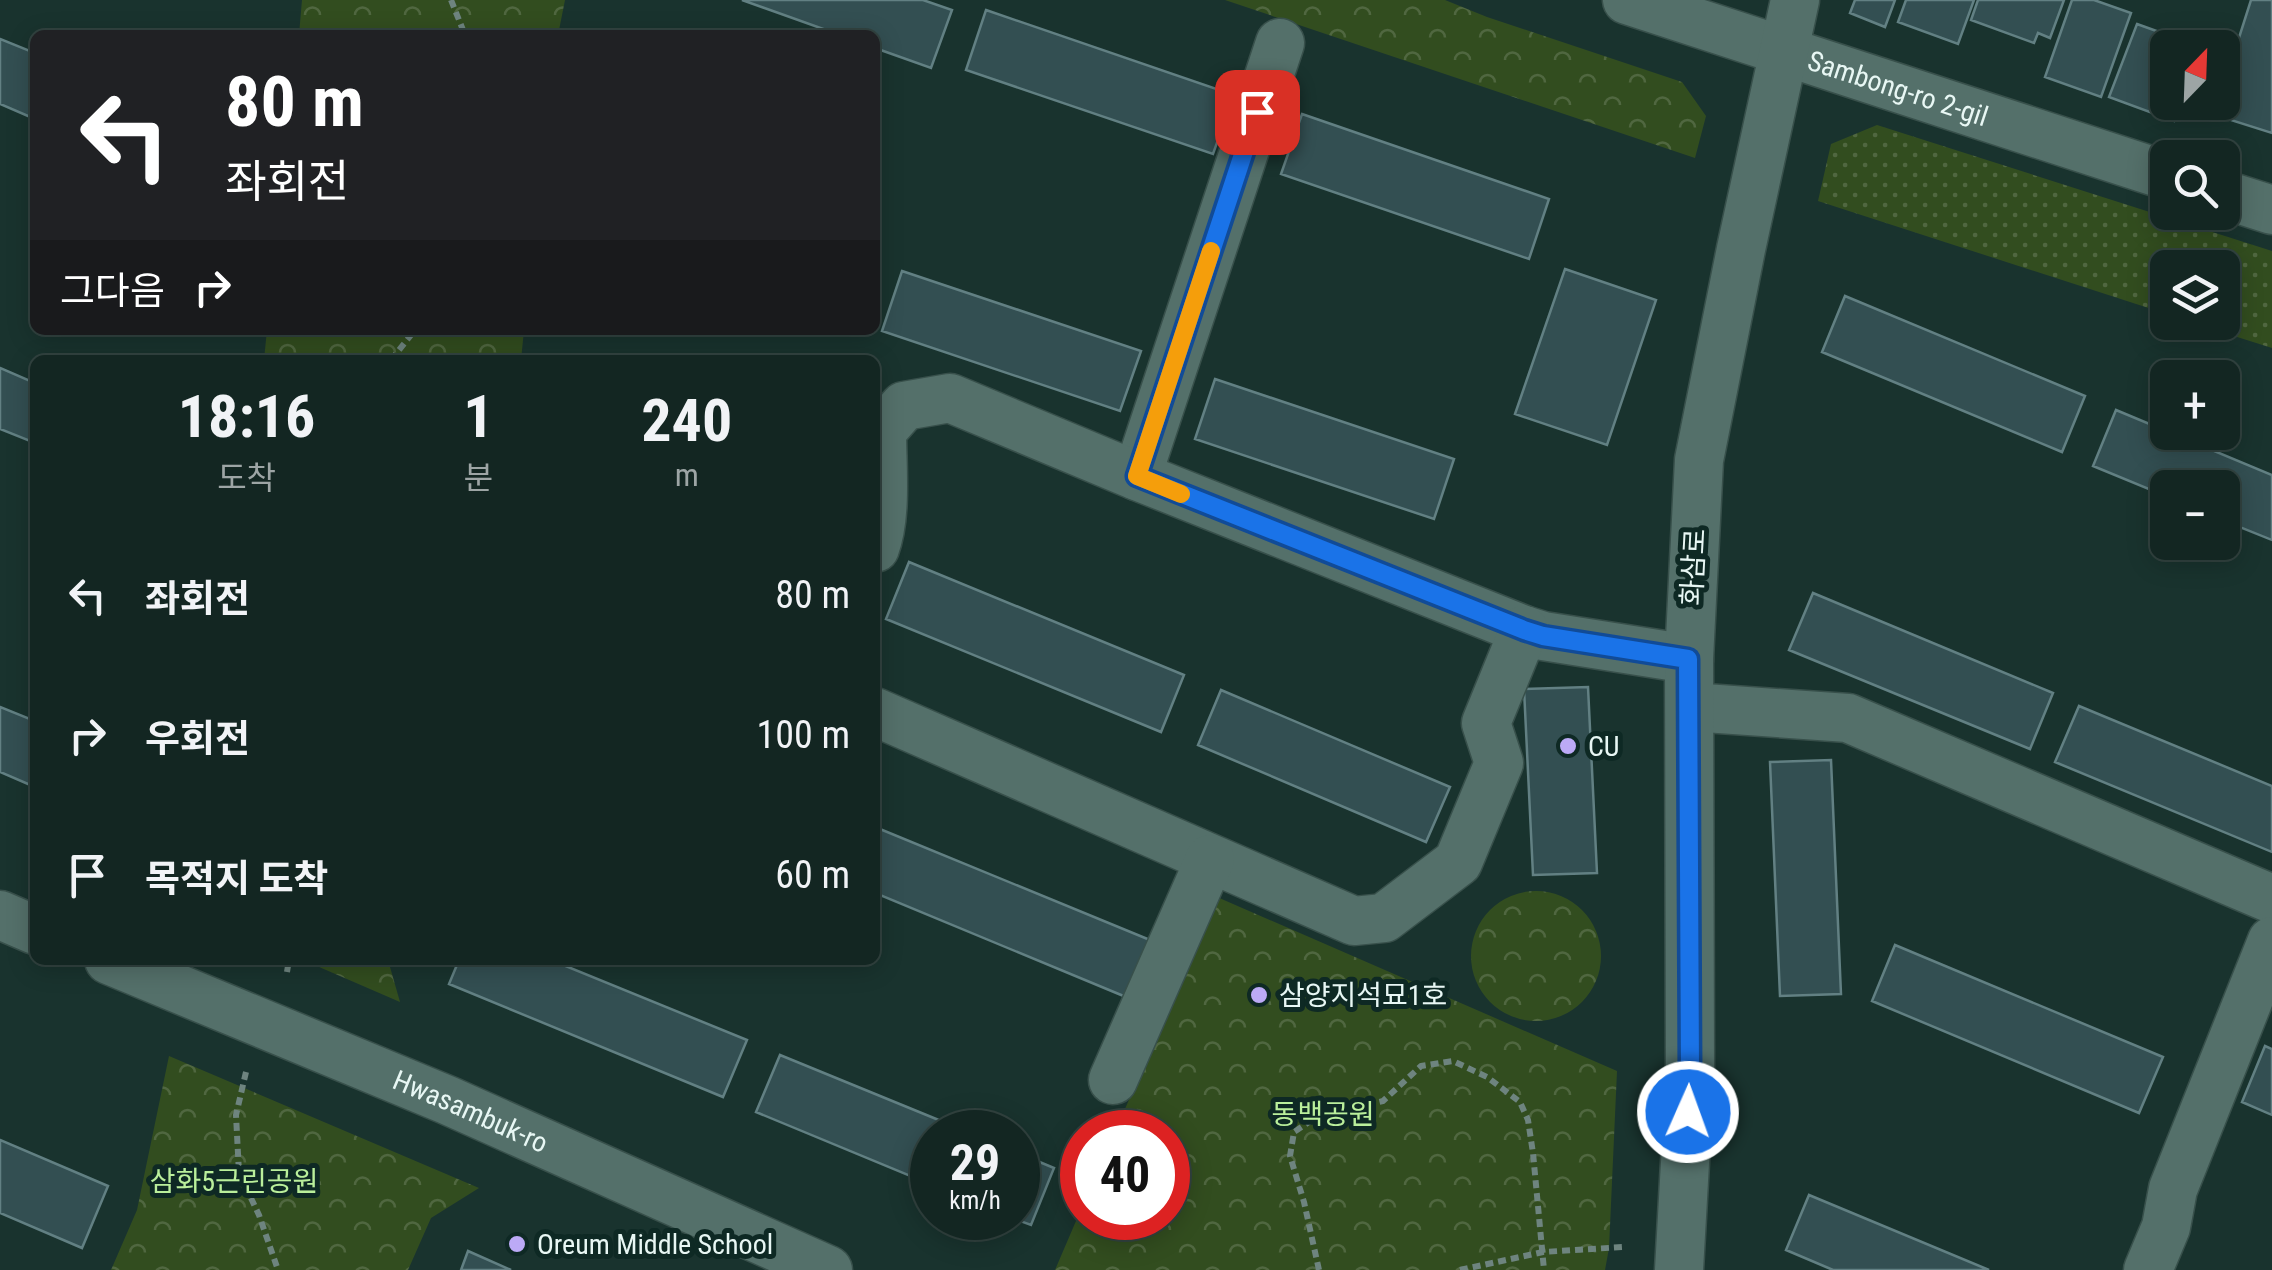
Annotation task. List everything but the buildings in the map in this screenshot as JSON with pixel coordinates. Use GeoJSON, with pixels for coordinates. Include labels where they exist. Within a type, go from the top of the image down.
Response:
{"type":"FeatureCollection","features":[{"type":"Feature","properties":{"kind":"street","name":"Sambong-ro 2-gil"},"geometry":{"type":"LineString","coordinates":[[1628,0],[2150,170]]}},
{"type":"Feature","properties":{"kind":"street","name":"화삼로"},"geometry":{"type":"LineString","coordinates":[[1679,1270],[1690,1073],[1688,659],[1699,460],[1795,0]]}},
{"type":"Feature","properties":{"kind":"street"},"geometry":{"type":"LineString","coordinates":[[1137,476],[1280,42]]}},
{"type":"Feature","properties":{"kind":"street"},"geometry":{"type":"LineString","coordinates":[[2240,200],[2272,210]]}},
{"type":"Feature","properties":{"kind":"street"},"geometry":{"type":"LineString","coordinates":[[880,513],[882,431],[904,406],[950,398],[1524,630],[1688,659]]}},
{"type":"Feature","properties":{"kind":"street"},"geometry":{"type":"LineString","coordinates":[[880,719],[1354,921],[1384,918],[1458,862],[1498,763],[1486,723],[1524,630]]}},
{"type":"Feature","properties":{"kind":"street"},"geometry":{"type":"LineString","coordinates":[[1690,707],[1848,718],[2272,899]]}},
{"type":"Feature","properties":{"kind":"street"},"geometry":{"type":"LineString","coordinates":[[1113,1080],[1210,859]]}},
{"type":"Feature","properties":{"kind":"street"},"geometry":{"type":"LineString","coordinates":[[0,916],[30,928]]}},
{"type":"Feature","properties":{"kind":"street"},"geometry":{"type":"LineString","coordinates":[[2148,1270],[2166,1227],[2173,1188],[2272,941]]}},
{"type":"Feature","properties":{"kind":"street","name":"Hwasambuk-ro"},"geometry":{"type":"LineString","coordinates":[[121,965],[447,1100],[828,1270]]}},
{"type":"Feature","properties":{"kind":"path"},"geometry":{"type":"LineString","coordinates":[[452,0],[463,30]]}},
{"type":"Feature","properties":{"kind":"path"},"geometry":{"type":"LineString","coordinates":[[395,355],[411,335]]}},
{"type":"Feature","properties":{"kind":"path"},"geometry":{"type":"LineString","coordinates":[[287,972],[289,965]]}},
{"type":"Feature","properties":{"kind":"path"},"geometry":{"type":"LineString","coordinates":[[1319,1270],[1290,1156],[1294,1132],[1318,1116],[1383,1101],[1421,1066],[1453,1061],[1487,1077],[1520,1102],[1528,1120],[1544,1270]]}},
{"type":"Feature","properties":{"kind":"path"},"geometry":{"type":"LineString","coordinates":[[246,1072],[236,1115],[239,1173],[278,1270]]}},
{"type":"Feature","properties":{"kind":"path"},"geometry":{"type":"LineString","coordinates":[[1460,1270],[1543,1252],[1622,1247]]}},
{"type":"Feature","properties":{"kind":"green space"},"geometry":{"type":"Polygon","coordinates":[[[302,0],[565,0],[559,30],[299,30],[302,0]]]}},
{"type":"Feature","properties":{"kind":"green space"},"geometry":{"type":"Polygon","coordinates":[[[1225,0],[1445,0],[1682,82],[1706,116],[1695,158],[1225,0]]]}},
{"type":"Feature","properties":{"kind":"green space"},"geometry":{"type":"Polygon","coordinates":[[[1877,125],[2150,212],[2150,230],[2206,230],[2272,251],[2272,348],[2240,338],[2240,250],[2150,250],[2150,308],[1818,201],[1831,144],[1877,125]]]}},
{"type":"Feature","properties":{"kind":"green space"},"geometry":{"type":"Polygon","coordinates":[[[266,335],[524,335],[522,355],[264,355],[266,335]]]}},
{"type":"Feature","properties":{"kind":"green space"},"geometry":{"type":"Polygon","coordinates":[[[1536,891],[1561,896],[1582,910],[1596,931],[1601,956],[1596,981],[1582,1002],[1561,1016],[1536,1021],[1511,1016],[1490,1002],[1476,981],[1471,956],[1476,931],[1490,910],[1511,896],[1536,891]]]}},
{"type":"Feature","properties":{"kind":"green space","name":"동백공원"},"geometry":{"type":"Polygon","coordinates":[[[1217,897],[1617,1071],[1605,1270],[1055,1270],[1068,1240],[1190,1240],[1190,1110],[1125,1110],[1217,897]]]}},
{"type":"Feature","properties":{"kind":"green space"},"geometry":{"type":"Polygon","coordinates":[[[315,965],[389,965],[400,1002],[315,965]]]}},
{"type":"Feature","properties":{"kind":"green space","name":"삼화5근린공원"},"geometry":{"type":"Polygon","coordinates":[[[169,1056],[479,1188],[431,1218],[408,1270],[111,1270],[137,1210],[169,1056]]]}},
{"type":"Feature","properties":{"kind":"slow traffic"},"geometry":{"type":"LineString","coordinates":[[1181,494],[1137,476],[1211,251]]}},
{"type":"Feature","properties":{"kind":"place","name":"CU"},"geometry":{"type":"Point","coordinates":[1568,746]}},
{"type":"Feature","properties":{"kind":"place","name":"삼양지석묘1호"},"geometry":{"type":"Point","coordinates":[1259,995]}},
{"type":"Feature","properties":{"kind":"place","name":"Oreum Middle School"},"geometry":{"type":"Point","coordinates":[517,1244]}},
{"type":"Feature","properties":{"kind":"route"},"geometry":{"type":"LineString","coordinates":[[1257,112],[1137,476],[1524,630],[1688,659],[1688,1112]]}}]}
